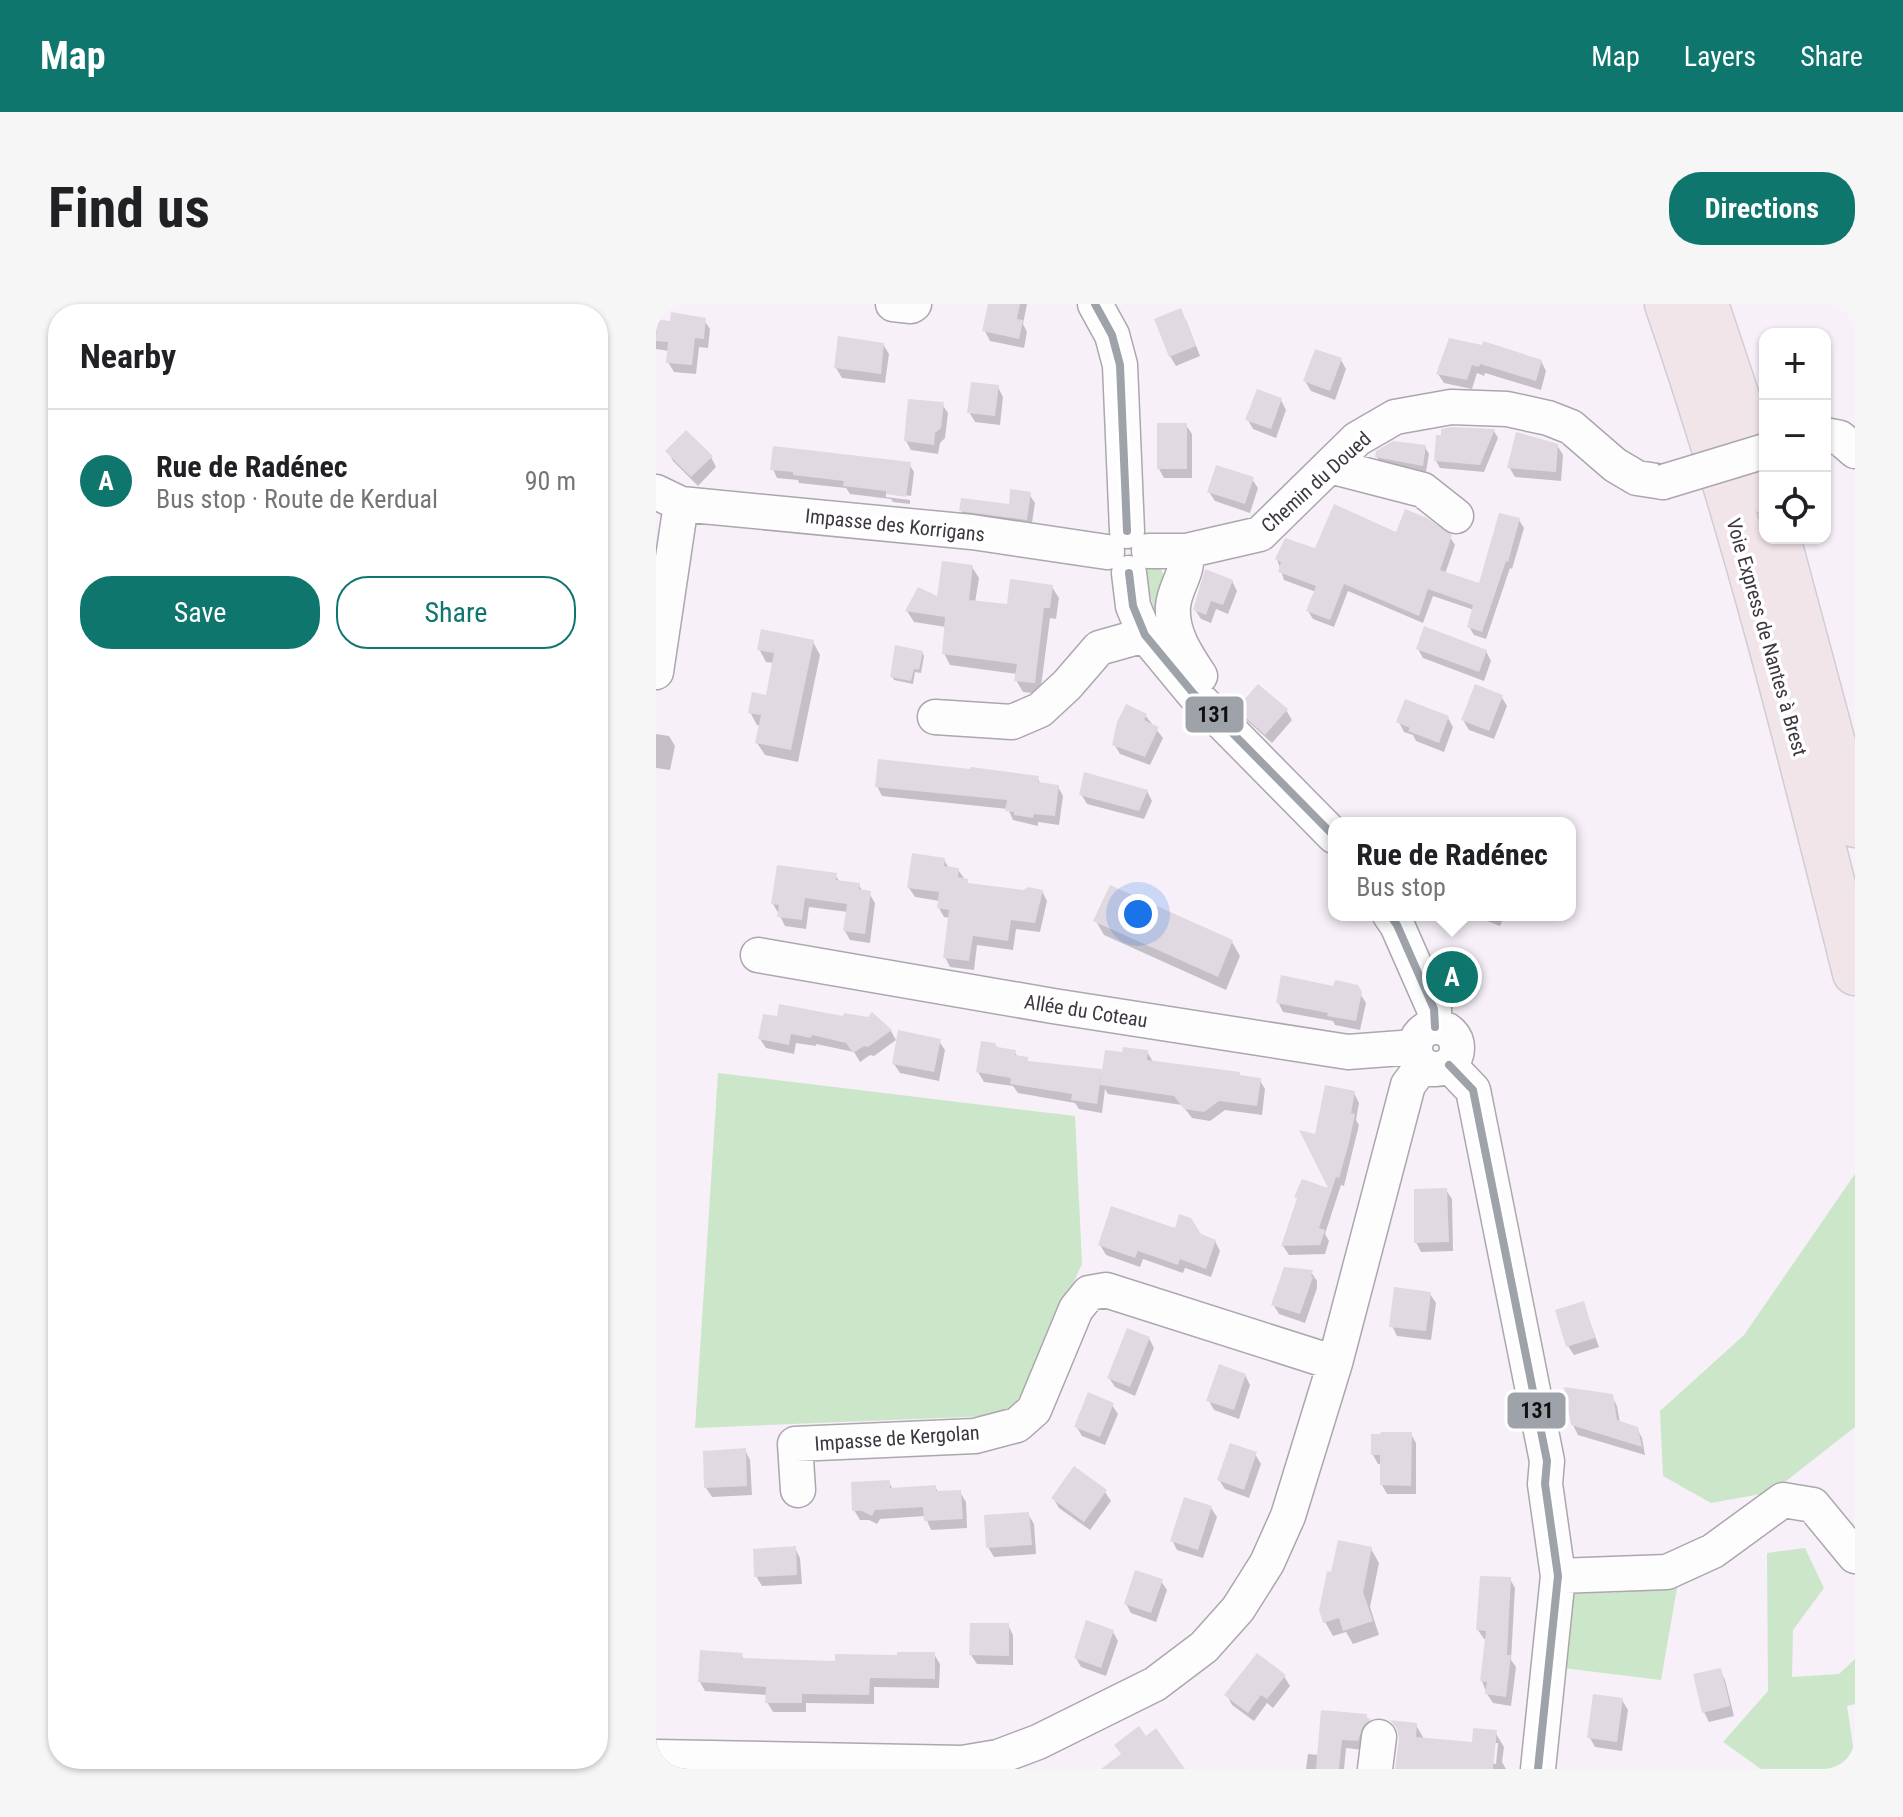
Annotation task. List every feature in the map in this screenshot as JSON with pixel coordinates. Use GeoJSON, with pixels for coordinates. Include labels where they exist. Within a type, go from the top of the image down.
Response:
{"type":"FeatureCollection","features":[{"type":"Feature","properties":{"kind":"highway","name":"Voie Express de Nantes à Brest"},"geometry":{"type":"LineString","coordinates":[[1667,304],[1713,446],[1782,680],[1855,973]]}},
{"type":"Feature","properties":{"kind":"highway"},"geometry":{"type":"LineString","coordinates":[[1706,304],[1760,472]]}},
{"type":"Feature","properties":{"kind":"highway","name":"Voie Express de Nantes à Brest"},"geometry":{"type":"LineString","coordinates":[[1780,544],[1855,825]]}},
{"type":"Feature","properties":{"kind":"street"},"geometry":{"type":"LineString","coordinates":[[893,304],[914,304]]}},
{"type":"Feature","properties":{"kind":"street"},"geometry":{"type":"LineString","coordinates":[[1095,304],[1112,335],[1120,365],[1128,552],[1133,606],[1145,635],[1193,693],[1328,830]]}},
{"type":"Feature","properties":{"kind":"street","name":"Chemin du Doued"},"geometry":{"type":"LineString","coordinates":[[1128,552],[1186,551],[1260,534],[1357,439],[1395,417],[1451,407],[1507,409],[1548,418],[1571,427],[1615,465],[1637,478],[1663,482],[1759,453]]}},
{"type":"Feature","properties":{"kind":"street"},"geometry":{"type":"LineString","coordinates":[[1831,436],[1840,438],[1855,451]]}},
{"type":"Feature","properties":{"kind":"street"},"geometry":{"type":"LineString","coordinates":[[1330,466],[1423,490],[1456,516]]}},
{"type":"Feature","properties":{"kind":"street","name":"Impasse des Korrigans"},"geometry":{"type":"LineString","coordinates":[[656,672],[669,498],[1128,552]]}},
{"type":"Feature","properties":{"kind":"street"},"geometry":{"type":"LineString","coordinates":[[1186,551],[1188,566],[1173,605],[1180,646],[1202,679],[1193,693]]}},
{"type":"Feature","properties":{"kind":"street"},"geometry":{"type":"LineString","coordinates":[[935,717],[1012,722],[1040,710],[1099,648],[1145,635]]}},
{"type":"Feature","properties":{"kind":"street"},"geometry":{"type":"LineString","coordinates":[[656,1757],[962,1763],[998,1757],[1038,1742],[1155,1684],[1204,1647],[1238,1609],[1267,1563],[1288,1516],[1335,1363],[1408,1085],[1431,1051],[1434,1009],[1394,921]]}},
{"type":"Feature","properties":{"kind":"street","name":"Allée du Coteau"},"geometry":{"type":"LineString","coordinates":[[758,955],[1053,1006],[1348,1052],[1431,1051]]}},
{"type":"Feature","properties":{"kind":"street"},"geometry":{"type":"LineString","coordinates":[[1431,1051],[1473,1090],[1547,1461],[1545,1484],[1558,1576],[1538,1769]]}},
{"type":"Feature","properties":{"kind":"street","name":"Impasse de Kergolan"},"geometry":{"type":"LineString","coordinates":[[798,1490],[795,1444],[975,1436],[1017,1425],[1034,1410],[1076,1309],[1089,1293],[1106,1290],[1335,1363]]}},
{"type":"Feature","properties":{"kind":"street"},"geometry":{"type":"LineString","coordinates":[[1558,1576],[1667,1572],[1713,1551],[1783,1500],[1813,1505],[1855,1556]]}},
{"type":"Feature","properties":{"kind":"green space"},"geometry":{"type":"Polygon","coordinates":[[[1140,565],[1159,565],[1164,576],[1159,624],[1140,565]]]}},
{"type":"Feature","properties":{"kind":"green space"},"geometry":{"type":"Polygon","coordinates":[[[718,1073],[1075,1116],[1082,1264],[1013,1415],[695,1428],[718,1073]]]}},
{"type":"Feature","properties":{"kind":"green space"},"geometry":{"type":"Polygon","coordinates":[[[1855,1174],[1855,1427],[1772,1492],[1711,1503],[1663,1476],[1660,1411],[1744,1335],[1855,1174]]]}},
{"type":"Feature","properties":{"kind":"green space"},"geometry":{"type":"Polygon","coordinates":[[[1805,1548],[1824,1588],[1793,1630],[1792,1677],[1839,1674],[1855,1659],[1855,1704],[1847,1706],[1855,1747],[1855,1769],[1761,1769],[1723,1742],[1768,1691],[1767,1553],[1805,1548]]]}},
{"type":"Feature","properties":{"kind":"green space"},"geometry":{"type":"Polygon","coordinates":[[[1679,1577],[1661,1680],[1563,1668],[1571,1584],[1589,1584],[1613,1593],[1679,1577]]]}},
{"type":"Feature","properties":{"kind":"building"},"geometry":{"type":"Polygon","coordinates":[[[988,304],[1020,304],[1017,319],[1023,320],[1019,339],[982,331],[988,304]]]}},
{"type":"Feature","properties":{"kind":"building"},"geometry":{"type":"Polygon","coordinates":[[[1181,308],[1196,346],[1169,357],[1154,319],[1181,308]]]}},
{"type":"Feature","properties":{"kind":"building"},"geometry":{"type":"Polygon","coordinates":[[[671,312],[706,318],[704,339],[695,338],[692,365],[666,363],[668,342],[656,341],[656,319],[670,321],[671,312]]]}},
{"type":"Feature","properties":{"kind":"building"},"geometry":{"type":"Polygon","coordinates":[[[838,336],[884,343],[881,374],[834,368],[838,336]]]}},
{"type":"Feature","properties":{"kind":"building"},"geometry":{"type":"Polygon","coordinates":[[[1449,338],[1482,345],[1483,341],[1542,360],[1536,381],[1480,364],[1479,367],[1472,365],[1467,380],[1436,374],[1449,338]]]}},
{"type":"Feature","properties":{"kind":"building"},"geometry":{"type":"Polygon","coordinates":[[[1315,349],[1342,358],[1330,391],[1303,381],[1315,349]]]}},
{"type":"Feature","properties":{"kind":"building"},"geometry":{"type":"Polygon","coordinates":[[[971,382],[999,385],[995,416],[967,413],[971,382]]]}},
{"type":"Feature","properties":{"kind":"building"},"geometry":{"type":"Polygon","coordinates":[[[1257,389],[1282,398],[1271,429],[1245,420],[1257,389]]]}},
{"type":"Feature","properties":{"kind":"building"},"geometry":{"type":"Polygon","coordinates":[[[908,399],[944,402],[941,428],[935,433],[934,445],[904,441],[908,399]]]}},
{"type":"Feature","properties":{"kind":"building"},"geometry":{"type":"Polygon","coordinates":[[[1157,423],[1187,423],[1187,469],[1157,469],[1157,423]]]}},
{"type":"Feature","properties":{"kind":"building"},"geometry":{"type":"Polygon","coordinates":[[[1441,429],[1495,429],[1480,465],[1434,461],[1436,435],[1441,435],[1441,429]]]}},
{"type":"Feature","properties":{"kind":"building"},"geometry":{"type":"Polygon","coordinates":[[[686,430],[713,456],[691,477],[665,451],[686,430]]]}},
{"type":"Feature","properties":{"kind":"building"},"geometry":{"type":"Polygon","coordinates":[[[1516,432],[1558,444],[1556,472],[1507,468],[1516,432]]]}},
{"type":"Feature","properties":{"kind":"building"},"geometry":{"type":"Polygon","coordinates":[[[1393,441],[1426,445],[1423,466],[1375,457],[1376,451],[1393,441]]]}},
{"type":"Feature","properties":{"kind":"building"},"geometry":{"type":"Polygon","coordinates":[[[773,446],[911,462],[906,497],[886,494],[886,491],[843,486],[844,481],[770,470],[773,446]]]}},
{"type":"Feature","properties":{"kind":"building"},"geometry":{"type":"Polygon","coordinates":[[[1216,465],[1254,477],[1245,504],[1207,492],[1216,465]]]}},
{"type":"Feature","properties":{"kind":"building"},"geometry":{"type":"Polygon","coordinates":[[[1010,489],[1031,492],[1027,520],[959,511],[961,498],[1009,504],[1010,489]]]}},
{"type":"Feature","properties":{"kind":"building"},"geometry":{"type":"Polygon","coordinates":[[[1334,504],[1396,532],[1405,509],[1427,518],[1452,535],[1440,570],[1479,583],[1499,513],[1520,518],[1508,562],[1482,632],[1467,627],[1473,605],[1428,589],[1419,616],[1344,584],[1330,620],[1306,611],[1316,586],[1278,572],[1281,562],[1275,559],[1285,538],[1315,548],[1334,504]]]}},
{"type":"Feature","properties":{"kind":"building"},"geometry":{"type":"Polygon","coordinates":[[[942,561],[973,565],[969,600],[1007,604],[1010,579],[1053,585],[1050,608],[1044,608],[1035,683],[1014,681],[1017,664],[942,654],[945,617],[905,611],[918,587],[937,596],[942,561]]]}},
{"type":"Feature","properties":{"kind":"building"},"geometry":{"type":"Polygon","coordinates":[[[1205,569],[1233,580],[1223,605],[1211,601],[1206,615],[1193,610],[1205,569]]]}},
{"type":"Feature","properties":{"kind":"building"},"geometry":{"type":"Polygon","coordinates":[[[1424,626],[1487,650],[1479,672],[1416,649],[1424,626]]]}},
{"type":"Feature","properties":{"kind":"building"},"geometry":{"type":"Polygon","coordinates":[[[761,629],[814,640],[791,750],[755,743],[761,715],[748,713],[752,692],[766,695],[774,653],[757,650],[761,629]]]}},
{"type":"Feature","properties":{"kind":"building"},"geometry":{"type":"Polygon","coordinates":[[[895,645],[923,651],[919,670],[914,669],[911,681],[890,677],[895,645]]]}},
{"type":"Feature","properties":{"kind":"building"},"geometry":{"type":"Polygon","coordinates":[[[1258,684],[1288,709],[1265,735],[1236,709],[1258,684]]]}},
{"type":"Feature","properties":{"kind":"building"},"geometry":{"type":"Polygon","coordinates":[[[1475,684],[1503,695],[1489,731],[1461,720],[1475,684]]]}},
{"type":"Feature","properties":{"kind":"building"},"geometry":{"type":"Polygon","coordinates":[[[1405,699],[1449,716],[1439,743],[1408,731],[1410,728],[1396,722],[1405,699]]]}},
{"type":"Feature","properties":{"kind":"building"},"geometry":{"type":"Polygon","coordinates":[[[1126,704],[1147,714],[1144,720],[1159,727],[1145,757],[1112,745],[1117,722],[1126,704]]]}},
{"type":"Feature","properties":{"kind":"building"},"geometry":{"type":"Polygon","coordinates":[[[878,759],[1039,776],[1038,782],[1059,785],[1055,816],[1034,814],[1033,818],[1014,815],[1014,812],[1005,811],[1007,800],[875,787],[878,759]]]}},
{"type":"Feature","properties":{"kind":"building"},"geometry":{"type":"Polygon","coordinates":[[[1084,772],[1148,790],[1139,811],[1079,795],[1084,772]]]}},
{"type":"Feature","properties":{"kind":"building"},"geometry":{"type":"Polygon","coordinates":[[[912,853],[945,858],[944,866],[959,868],[958,877],[968,879],[968,883],[1043,890],[1035,923],[1011,920],[1008,941],[973,936],[969,961],[943,958],[949,910],[937,908],[939,892],[907,888],[912,853]]]}},
{"type":"Feature","properties":{"kind":"building"},"geometry":{"type":"Polygon","coordinates":[[[777,865],[837,873],[836,880],[860,883],[859,889],[871,891],[865,934],[843,931],[847,904],[805,898],[802,920],[777,917],[779,905],[771,904],[777,865]]]}},
{"type":"Feature","properties":{"kind":"building"},"geometry":{"type":"Polygon","coordinates":[[[1110,885],[1233,940],[1218,977],[1093,921],[1110,885]]]}},
{"type":"Feature","properties":{"kind":"building"},"geometry":{"type":"Polygon","coordinates":[[[1281,975],[1333,986],[1335,980],[1358,985],[1362,992],[1356,1021],[1276,1003],[1281,975]]]}},
{"type":"Feature","properties":{"kind":"building"},"geometry":{"type":"Polygon","coordinates":[[[779,1004],[843,1016],[844,1013],[868,1017],[872,1012],[892,1030],[868,1047],[864,1046],[853,1053],[846,1043],[812,1035],[811,1038],[791,1034],[789,1045],[758,1039],[763,1014],[777,1016],[779,1004]]]}},
{"type":"Feature","properties":{"kind":"building"},"geometry":{"type":"Polygon","coordinates":[[[898,1030],[941,1039],[934,1072],[892,1064],[898,1030]]]}},
{"type":"Feature","properties":{"kind":"building"},"geometry":{"type":"Polygon","coordinates":[[[981,1041],[1016,1050],[1015,1055],[1028,1057],[1028,1061],[1102,1069],[1097,1104],[1071,1100],[1072,1094],[1010,1084],[1011,1078],[976,1072],[981,1041]]]}},
{"type":"Feature","properties":{"kind":"building"},"geometry":{"type":"Polygon","coordinates":[[[1123,1047],[1148,1050],[1147,1060],[1240,1072],[1240,1075],[1261,1078],[1257,1106],[1219,1101],[1204,1112],[1184,1109],[1174,1096],[1100,1085],[1105,1050],[1122,1052],[1123,1047]]]}},
{"type":"Feature","properties":{"kind":"building"},"geometry":{"type":"Polygon","coordinates":[[[1325,1085],[1355,1091],[1351,1113],[1355,1114],[1349,1143],[1319,1228],[1325,1230],[1320,1245],[1281,1246],[1302,1179],[1328,1188],[1299,1130],[1315,1134],[1325,1085]]]}},
{"type":"Feature","properties":{"kind":"building"},"geometry":{"type":"Polygon","coordinates":[[[1447,1188],[1449,1242],[1414,1243],[1414,1189],[1447,1188]]]}},
{"type":"Feature","properties":{"kind":"building"},"geometry":{"type":"Polygon","coordinates":[[[1111,1206],[1175,1228],[1179,1214],[1191,1218],[1201,1234],[1216,1240],[1206,1269],[1180,1259],[1178,1265],[1138,1251],[1135,1258],[1098,1245],[1111,1206]]]}},
{"type":"Feature","properties":{"kind":"building"},"geometry":{"type":"Polygon","coordinates":[[[1284,1267],[1313,1270],[1300,1314],[1271,1305],[1284,1267]]]}},
{"type":"Feature","properties":{"kind":"building"},"geometry":{"type":"Polygon","coordinates":[[[1394,1287],[1431,1292],[1426,1331],[1389,1327],[1394,1287]]]}},
{"type":"Feature","properties":{"kind":"building"},"geometry":{"type":"Polygon","coordinates":[[[1584,1301],[1595,1338],[1566,1347],[1555,1310],[1584,1301]]]}},
{"type":"Feature","properties":{"kind":"building"},"geometry":{"type":"Polygon","coordinates":[[[1127,1328],[1150,1337],[1130,1387],[1107,1378],[1127,1328]]]}},
{"type":"Feature","properties":{"kind":"building"},"geometry":{"type":"Polygon","coordinates":[[[1219,1364],[1246,1374],[1234,1410],[1206,1401],[1219,1364]]]}},
{"type":"Feature","properties":{"kind":"building"},"geometry":{"type":"Polygon","coordinates":[[[1564,1387],[1613,1394],[1617,1420],[1638,1427],[1642,1447],[1571,1425],[1564,1387]]]}},
{"type":"Feature","properties":{"kind":"building"},"geometry":{"type":"Polygon","coordinates":[[[1088,1392],[1114,1403],[1100,1437],[1074,1427],[1088,1392]]]}},
{"type":"Feature","properties":{"kind":"building"},"geometry":{"type":"Polygon","coordinates":[[[1412,1432],[1411,1486],[1380,1485],[1380,1455],[1371,1455],[1371,1434],[1412,1432]]]}},
{"type":"Feature","properties":{"kind":"building"},"geometry":{"type":"Polygon","coordinates":[[[1230,1443],[1257,1452],[1244,1490],[1217,1480],[1230,1443]]]}},
{"type":"Feature","properties":{"kind":"building"},"geometry":{"type":"Polygon","coordinates":[[[746,1448],[747,1486],[704,1488],[703,1451],[746,1448]]]}},
{"type":"Feature","properties":{"kind":"building"},"geometry":{"type":"Polygon","coordinates":[[[1074,1466],[1107,1490],[1084,1522],[1051,1498],[1074,1466]]]}},
{"type":"Feature","properties":{"kind":"building"},"geometry":{"type":"Polygon","coordinates":[[[890,1480],[890,1488],[936,1485],[936,1491],[961,1490],[963,1519],[924,1521],[923,1507],[875,1510],[872,1516],[862,1511],[852,1511],[851,1482],[890,1480]]]}},
{"type":"Feature","properties":{"kind":"building"},"geometry":{"type":"Polygon","coordinates":[[[1184,1497],[1212,1506],[1198,1550],[1170,1541],[1184,1497]]]}},
{"type":"Feature","properties":{"kind":"building"},"geometry":{"type":"Polygon","coordinates":[[[1029,1512],[1032,1545],[986,1548],[984,1515],[1029,1512]]]}},
{"type":"Feature","properties":{"kind":"building"},"geometry":{"type":"Polygon","coordinates":[[[1338,1540],[1372,1547],[1363,1592],[1373,1621],[1343,1631],[1339,1618],[1323,1623],[1319,1610],[1327,1571],[1331,1572],[1338,1540]]]}},
{"type":"Feature","properties":{"kind":"building"},"geometry":{"type":"Polygon","coordinates":[[[796,1546],[797,1575],[754,1577],[753,1549],[796,1546]]]}},
{"type":"Feature","properties":{"kind":"building"},"geometry":{"type":"Polygon","coordinates":[[[1135,1570],[1163,1579],[1151,1613],[1124,1604],[1135,1570]]]}},
{"type":"Feature","properties":{"kind":"building"},"geometry":{"type":"Polygon","coordinates":[[[1480,1576],[1511,1577],[1507,1655],[1511,1655],[1506,1697],[1485,1694],[1487,1682],[1480,1681],[1486,1631],[1476,1630],[1480,1576]]]}},
{"type":"Feature","properties":{"kind":"building"},"geometry":{"type":"Polygon","coordinates":[[[1086,1620],[1114,1630],[1101,1668],[1074,1658],[1086,1620]]]}},
{"type":"Feature","properties":{"kind":"building"},"geometry":{"type":"Polygon","coordinates":[[[970,1623],[1009,1623],[1009,1656],[969,1655],[970,1623]]]}},
{"type":"Feature","properties":{"kind":"building"},"geometry":{"type":"Polygon","coordinates":[[[700,1650],[743,1653],[742,1658],[835,1661],[835,1654],[935,1652],[935,1679],[870,1678],[869,1695],[802,1694],[802,1703],[765,1703],[766,1687],[698,1682],[700,1650]]]}},
{"type":"Feature","properties":{"kind":"building"},"geometry":{"type":"Polygon","coordinates":[[[1257,1653],[1286,1675],[1267,1699],[1261,1695],[1248,1713],[1224,1695],[1257,1653]]]}},
{"type":"Feature","properties":{"kind":"building"},"geometry":{"type":"Polygon","coordinates":[[[1721,1668],[1730,1706],[1702,1713],[1693,1674],[1721,1668]]]}},
{"type":"Feature","properties":{"kind":"building"},"geometry":{"type":"Polygon","coordinates":[[[1593,1694],[1623,1698],[1617,1742],[1587,1738],[1593,1694]]]}},
{"type":"Feature","properties":{"kind":"building"},"geometry":{"type":"Polygon","coordinates":[[[1321,1710],[1367,1714],[1367,1718],[1371,1719],[1363,1726],[1358,1741],[1342,1740],[1339,1769],[1316,1769],[1321,1710]]]}},
{"type":"Feature","properties":{"kind":"building"},"geometry":{"type":"Polygon","coordinates":[[[1390,1720],[1417,1723],[1416,1737],[1472,1742],[1473,1728],[1497,1730],[1493,1769],[1395,1769],[1399,1739],[1397,1729],[1390,1720]]]}},
{"type":"Feature","properties":{"kind":"building"},"geometry":{"type":"Polygon","coordinates":[[[1139,1726],[1146,1736],[1156,1728],[1185,1769],[1101,1769],[1121,1754],[1114,1745],[1139,1726]]]}},
{"type":"Feature","properties":{"kind":"transit line","name":"131"},"geometry":{"type":"LineString","coordinates":[[1095,304],[1112,335],[1120,365],[1127,531]]}},
{"type":"Feature","properties":{"kind":"transit line","name":"131"},"geometry":{"type":"LineString","coordinates":[[1129,573],[1133,606],[1145,635],[1193,693],[1328,830]]}},
{"type":"Feature","properties":{"kind":"transit line","name":"131"},"geometry":{"type":"LineString","coordinates":[[1394,921],[1434,1009],[1435,1027]]}},
{"type":"Feature","properties":{"kind":"transit line","name":"131"},"geometry":{"type":"LineString","coordinates":[[1449,1065],[1473,1090],[1547,1461],[1545,1484],[1558,1576],[1538,1769]]}},
{"type":"Feature","properties":{"kind":"place","name":"Rue de Radénec"},"geometry":{"type":"Point","coordinates":[1452,977]}}]}
